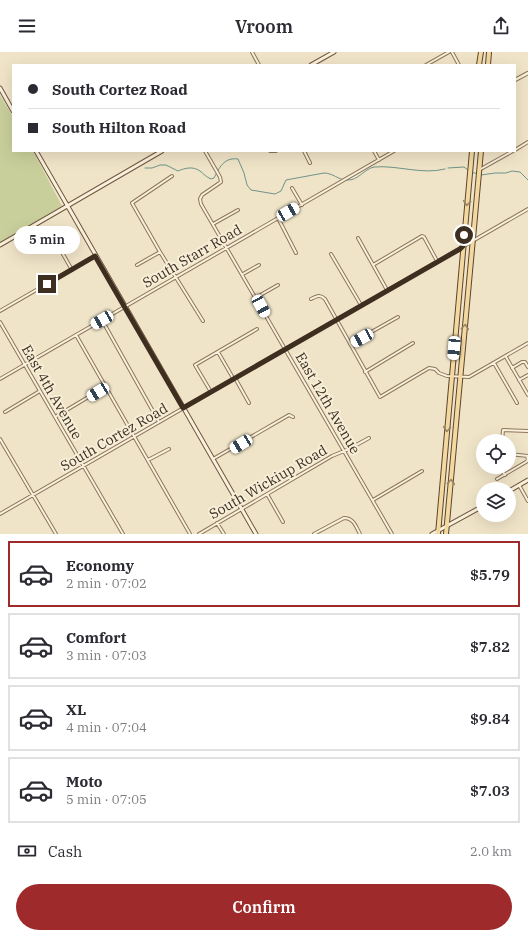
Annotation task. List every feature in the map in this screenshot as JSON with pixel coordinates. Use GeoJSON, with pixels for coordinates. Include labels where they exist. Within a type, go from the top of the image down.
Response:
{"type":"FeatureCollection","features":[{"type":"Feature","properties":{"kind":"main road"},"geometry":{"type":"LineString","coordinates":[[313,64],[334,52]]}},
{"type":"Feature","properties":{"kind":"main road"},"geometry":{"type":"LineString","coordinates":[[480,64],[481,52]]}},
{"type":"Feature","properties":{"kind":"main road"},"geometry":{"type":"LineString","coordinates":[[488,64],[489,52]]}},
{"type":"Feature","properties":{"kind":"main road"},"geometry":{"type":"LineString","coordinates":[[0,88],[12,109]]}},
{"type":"Feature","properties":{"kind":"main road"},"geometry":{"type":"LineString","coordinates":[[37,152],[256,534]]}},
{"type":"Feature","properties":{"kind":"main road"},"geometry":{"type":"LineString","coordinates":[[0,245],[160,152]]}},
{"type":"Feature","properties":{"kind":"main road"},"geometry":{"type":"LineString","coordinates":[[438,532],[472,152]]}},
{"type":"Feature","properties":{"kind":"main road"},"geometry":{"type":"LineString","coordinates":[[446,534],[480,152]]}},
{"type":"Feature","properties":{"kind":"main road"},"geometry":{"type":"LineString","coordinates":[[516,487],[528,480]]}},
{"type":"Feature","properties":{"kind":"main road"},"geometry":{"type":"LineString","coordinates":[[432,534],[476,510]]}},
{"type":"Feature","properties":{"kind":"street"},"geometry":{"type":"LineString","coordinates":[[252,52],[258,64]]}},
{"type":"Feature","properties":{"kind":"street"},"geometry":{"type":"LineString","coordinates":[[428,64],[449,52]]}},
{"type":"Feature","properties":{"kind":"street"},"geometry":{"type":"LineString","coordinates":[[452,52],[458,64]]}},
{"type":"Feature","properties":{"kind":"street"},"geometry":{"type":"LineString","coordinates":[[516,79],[528,73]]}},
{"type":"Feature","properties":{"kind":"street"},"geometry":{"type":"LineString","coordinates":[[516,149],[528,142]]}},
{"type":"Feature","properties":{"kind":"street","name":"East 12th Avenue"},"geometry":{"type":"LineString","coordinates":[[206,152],[220,177],[221,182],[202,195],[200,199],[201,204],[243,274],[392,534]]}},
{"type":"Feature","properties":{"kind":"street"},"geometry":{"type":"LineString","coordinates":[[305,152],[310,162]]}},
{"type":"Feature","properties":{"kind":"street"},"geometry":{"type":"LineString","coordinates":[[375,152],[379,160]]}},
{"type":"Feature","properties":{"kind":"street","name":"South Starr Road"},"geometry":{"type":"LineString","coordinates":[[0,379],[392,152]]}},
{"type":"Feature","properties":{"kind":"street"},"geometry":{"type":"LineString","coordinates":[[479,173],[511,152]]}},
{"type":"Feature","properties":{"kind":"street"},"geometry":{"type":"LineString","coordinates":[[172,176],[132,203],[160,252],[203,321]]}},
{"type":"Feature","properties":{"kind":"street"},"geometry":{"type":"LineString","coordinates":[[292,188],[302,205]]}},
{"type":"Feature","properties":{"kind":"street","name":"South Cortez Road"},"geometry":{"type":"LineString","coordinates":[[0,514],[528,209]]}},
{"type":"Feature","properties":{"kind":"street"},"geometry":{"type":"LineString","coordinates":[[213,224],[238,210]]}},
{"type":"Feature","properties":{"kind":"street"},"geometry":{"type":"LineString","coordinates":[[278,218],[296,253]]}},
{"type":"Feature","properties":{"kind":"street"},"geometry":{"type":"LineString","coordinates":[[51,233],[72,270]]}},
{"type":"Feature","properties":{"kind":"street"},"geometry":{"type":"LineString","coordinates":[[373,266],[422,236],[438,261]]}},
{"type":"Feature","properties":{"kind":"street"},"geometry":{"type":"LineString","coordinates":[[358,238],[387,290]]}},
{"type":"Feature","properties":{"kind":"street"},"geometry":{"type":"LineString","coordinates":[[137,265],[160,252]]}},
{"type":"Feature","properties":{"kind":"street"},"geometry":{"type":"LineString","coordinates":[[331,254],[361,305]]}},
{"type":"Feature","properties":{"kind":"street"},"geometry":{"type":"LineString","coordinates":[[0,311],[95,256]]}},
{"type":"Feature","properties":{"kind":"street"},"geometry":{"type":"LineString","coordinates":[[243,274],[258,265]]}},
{"type":"Feature","properties":{"kind":"street"},"geometry":{"type":"LineString","coordinates":[[256,298],[278,285]]}},
{"type":"Feature","properties":{"kind":"street"},"geometry":{"type":"LineString","coordinates":[[311,299],[318,296],[322,296],[325,299],[380,397],[429,368],[435,369],[443,375],[469,377],[528,343]]}},
{"type":"Feature","properties":{"kind":"street"},"geometry":{"type":"LineString","coordinates":[[350,344],[398,317]]}},
{"type":"Feature","properties":{"kind":"street"},"geometry":{"type":"LineString","coordinates":[[102,320],[159,422]]}},
{"type":"Feature","properties":{"kind":"street","name":"East 4th Avenue"},"geometry":{"type":"LineString","coordinates":[[0,322],[122,534]]}},
{"type":"Feature","properties":{"kind":"street"},"geometry":{"type":"LineString","coordinates":[[211,392],[195,366],[258,329]]}},
{"type":"Feature","properties":{"kind":"street"},"geometry":{"type":"LineString","coordinates":[[76,335],[190,534]]}},
{"type":"Feature","properties":{"kind":"street"},"geometry":{"type":"LineString","coordinates":[[365,372],[413,343]]}},
{"type":"Feature","properties":{"kind":"street"},"geometry":{"type":"LineString","coordinates":[[218,352],[249,404]]}},
{"type":"Feature","properties":{"kind":"street"},"geometry":{"type":"LineString","coordinates":[[505,356],[528,395]]}},
{"type":"Feature","properties":{"kind":"street"},"geometry":{"type":"LineString","coordinates":[[512,368],[522,362],[525,362],[528,367]]}},
{"type":"Feature","properties":{"kind":"street"},"geometry":{"type":"LineString","coordinates":[[494,363],[517,403]]}},
{"type":"Feature","properties":{"kind":"street"},"geometry":{"type":"LineString","coordinates":[[519,380],[528,374]]}},
{"type":"Feature","properties":{"kind":"street"},"geometry":{"type":"LineString","coordinates":[[55,417],[106,387]]}},
{"type":"Feature","properties":{"kind":"street"},"geometry":{"type":"LineString","coordinates":[[5,412],[40,391]]}},
{"type":"Feature","properties":{"kind":"street"},"geometry":{"type":"LineString","coordinates":[[213,459],[277,421],[289,415],[293,417]]}},
{"type":"Feature","properties":{"kind":"street"},"geometry":{"type":"LineString","coordinates":[[503,434],[503,430],[528,432]]}},
{"type":"Feature","properties":{"kind":"street","name":"South Wickiup Road"},"geometry":{"type":"LineString","coordinates":[[198,534],[332,456],[369,438]]}},
{"type":"Feature","properties":{"kind":"street"},"geometry":{"type":"LineString","coordinates":[[0,439],[56,534]]}},
{"type":"Feature","properties":{"kind":"street"},"geometry":{"type":"LineString","coordinates":[[0,447],[4,445]]}},
{"type":"Feature","properties":{"kind":"street"},"geometry":{"type":"LineString","coordinates":[[148,460],[169,449]]}},
{"type":"Feature","properties":{"kind":"street"},"geometry":{"type":"LineString","coordinates":[[497,479],[528,460],[528,456],[516,455]]}},
{"type":"Feature","properties":{"kind":"street"},"geometry":{"type":"LineString","coordinates":[[373,500],[422,471]]}},
{"type":"Feature","properties":{"kind":"street"},"geometry":{"type":"LineString","coordinates":[[519,485],[528,501]]}},
{"type":"Feature","properties":{"kind":"street"},"geometry":{"type":"LineString","coordinates":[[267,494],[283,522]]}},
{"type":"Feature","properties":{"kind":"street"},"geometry":{"type":"LineString","coordinates":[[314,534],[344,518],[348,518],[353,521],[360,534]]}},
{"type":"Feature","properties":{"kind":"street"},"geometry":{"type":"LineString","coordinates":[[217,523],[224,534]]}},
{"type":"Feature","properties":{"kind":"green space"},"geometry":{"type":"Polygon","coordinates":[[[0,95],[12,115],[12,152],[34,152],[62,206],[0,243],[0,95]]]}},
{"type":"Feature","properties":{"kind":"waterway"},"geometry":{"type":"LineString","coordinates":[[145,168],[152,168],[160,165],[166,165],[178,171],[186,168],[195,168],[211,179],[214,178],[220,167],[226,161],[238,159],[247,185],[251,190],[275,194],[281,191],[286,180],[324,173],[341,179],[351,180],[374,167],[392,167],[428,171],[445,169]]}},
{"type":"Feature","properties":{"kind":"waterway"},"geometry":{"type":"LineString","coordinates":[[448,168],[464,167],[468,170]]}},
{"type":"Feature","properties":{"kind":"waterway"},"geometry":{"type":"LineString","coordinates":[[481,175],[506,173],[512,171],[520,172],[528,180]]}},
{"type":"Feature","properties":{"kind":"waterway"},"geometry":{"type":"LineString","coordinates":[[471,172],[478,174]]}},
{"type":"Feature","properties":{"kind":"route"},"geometry":{"type":"LineString","coordinates":[[47,284],[95,256],[183,408],[460,249],[463,246],[464,235]]}}]}
